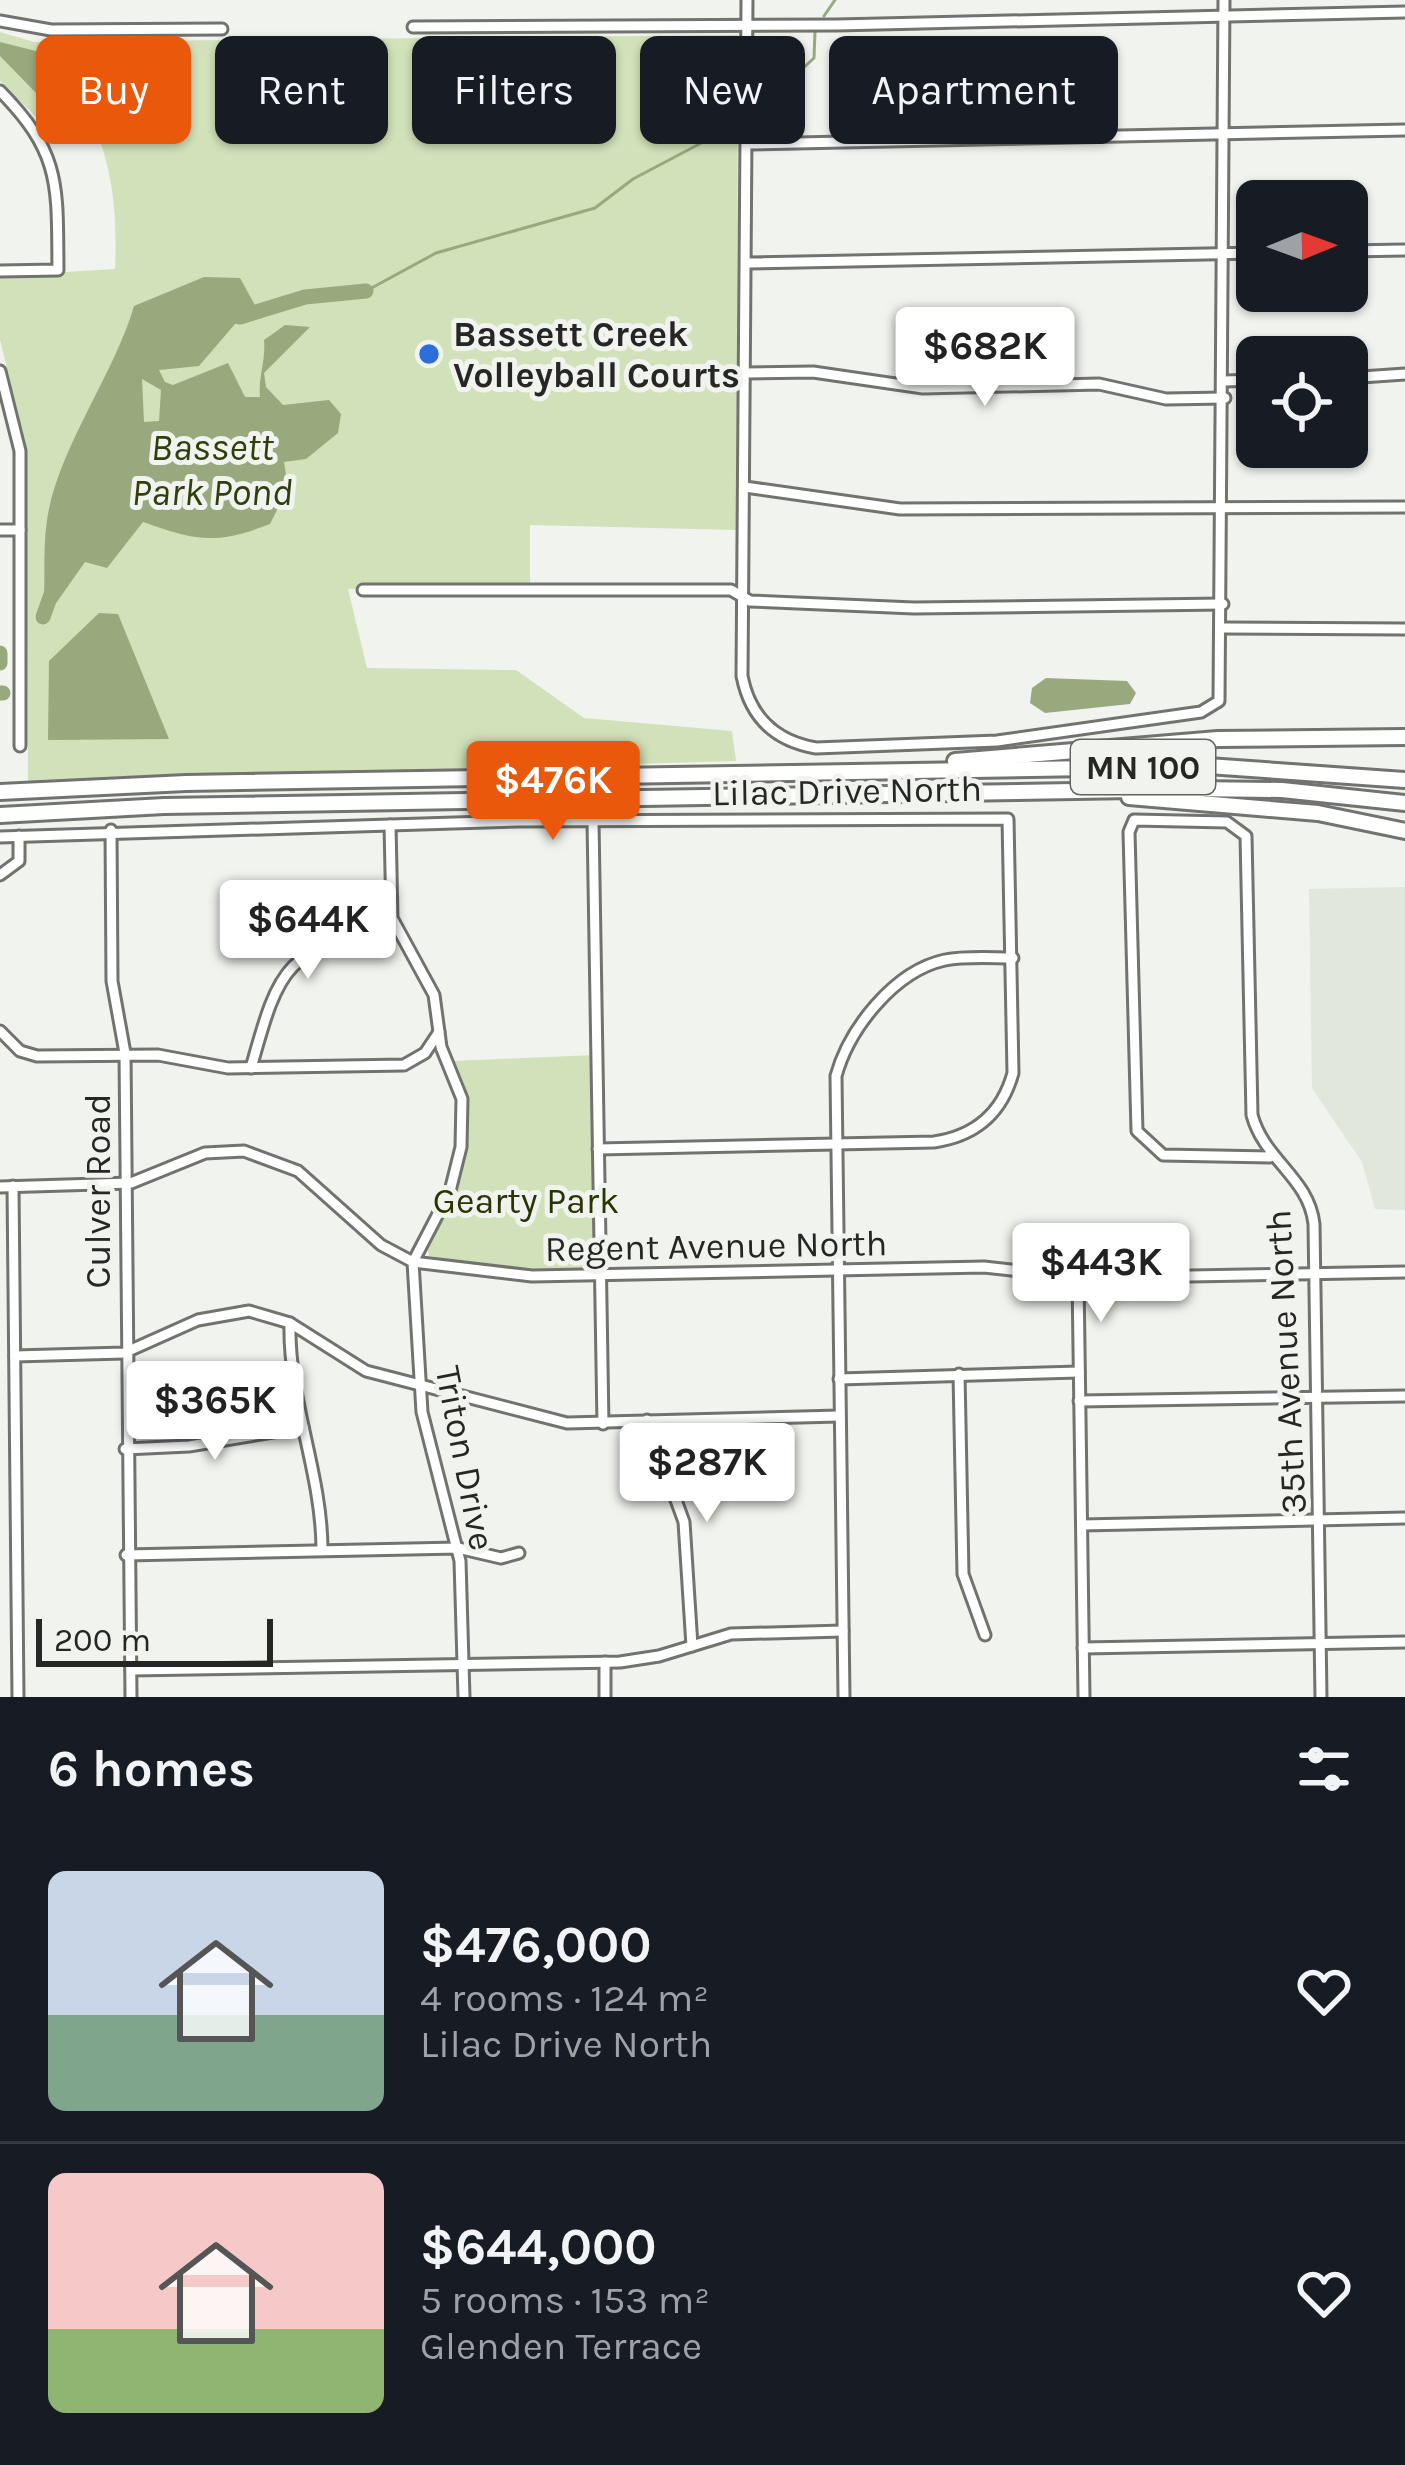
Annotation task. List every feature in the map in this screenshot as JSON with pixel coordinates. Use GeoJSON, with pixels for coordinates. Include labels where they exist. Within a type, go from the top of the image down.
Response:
{"type":"FeatureCollection","features":[{"type":"Feature","properties":{"kind":"highway"},"geometry":{"type":"LineString","coordinates":[[880,771],[1218,739],[1405,737]]}},
{"type":"Feature","properties":{"kind":"highway","name":"MN 100"},"geometry":{"type":"LineString","coordinates":[[0,792],[186,783],[1208,766],[1405,780]]}},
{"type":"Feature","properties":{"kind":"highway","name":"MN 100"},"geometry":{"type":"LineString","coordinates":[[0,814],[164,806],[1040,791],[1282,790],[1405,803]]}},
{"type":"Feature","properties":{"kind":"highway"},"geometry":{"type":"LineString","coordinates":[[1040,791],[1264,807],[1405,831]]}},
{"type":"Feature","properties":{"kind":"street"},"geometry":{"type":"LineString","coordinates":[[747,0],[747,36]]}},
{"type":"Feature","properties":{"kind":"street"},"geometry":{"type":"LineString","coordinates":[[1224,0],[1223,628],[1405,628]]}},
{"type":"Feature","properties":{"kind":"street"},"geometry":{"type":"LineString","coordinates":[[413,27],[1405,12]]}},
{"type":"Feature","properties":{"kind":"street"},"geometry":{"type":"LineString","coordinates":[[0,21],[51,30],[222,29]]}},
{"type":"Feature","properties":{"kind":"street"},"geometry":{"type":"LineString","coordinates":[[0,91],[37,130],[53,161],[58,270],[0,271]]}},
{"type":"Feature","properties":{"kind":"street"},"geometry":{"type":"LineString","coordinates":[[805,143],[1405,130]]}},
{"type":"Feature","properties":{"kind":"street"},"geometry":{"type":"LineString","coordinates":[[743,594],[747,144]]}},
{"type":"Feature","properties":{"kind":"street"},"geometry":{"type":"LineString","coordinates":[[1368,251],[1405,250]]}},
{"type":"Feature","properties":{"kind":"street"},"geometry":{"type":"LineString","coordinates":[[747,263],[1236,253]]}},
{"type":"Feature","properties":{"kind":"street"},"geometry":{"type":"LineString","coordinates":[[0,371],[20,451],[20,746]]}},
{"type":"Feature","properties":{"kind":"street"},"geometry":{"type":"LineString","coordinates":[[746,374],[813,372],[923,388],[1117,385],[1166,399],[1225,398]]}},
{"type":"Feature","properties":{"kind":"street"},"geometry":{"type":"LineString","coordinates":[[1368,377],[1405,374]]}},
{"type":"Feature","properties":{"kind":"street"},"geometry":{"type":"LineString","coordinates":[[1225,381],[1236,381]]}},
{"type":"Feature","properties":{"kind":"street"},"geometry":{"type":"LineString","coordinates":[[745,487],[900,509],[1405,507]]}},
{"type":"Feature","properties":{"kind":"street"},"geometry":{"type":"LineString","coordinates":[[0,530],[20,530]]}},
{"type":"Feature","properties":{"kind":"street"},"geometry":{"type":"LineString","coordinates":[[363,590],[743,594],[750,601],[914,608],[1223,604]]}},
{"type":"Feature","properties":{"kind":"street","name":"Lilac Drive North"},"geometry":{"type":"LineString","coordinates":[[743,594],[746,693],[766,725],[797,745],[815,748],[1038,736],[1201,712],[1220,701],[1223,628]]}},
{"type":"Feature","properties":{"kind":"street","name":"Lilac Drive North"},"geometry":{"type":"LineString","coordinates":[[0,837],[111,830],[593,821],[1008,819],[1012,958]]}},
{"type":"Feature","properties":{"kind":"street","name":"35th Avenue North"},"geometry":{"type":"LineString","coordinates":[[1270,1157],[1163,1155],[1137,1131],[1129,832],[1134,820],[1227,822],[1243,829],[1252,1115],[1270,1157],[1309,1200],[1318,1397],[1321,1697]]}},
{"type":"Feature","properties":{"kind":"street"},"geometry":{"type":"LineString","coordinates":[[593,821],[603,1424]]}},
{"type":"Feature","properties":{"kind":"street"},"geometry":{"type":"LineString","coordinates":[[390,825],[394,926],[434,994],[439,1032],[462,1099],[460,1147],[450,1191],[413,1262]]}},
{"type":"Feature","properties":{"kind":"street","name":"Culver Road"},"geometry":{"type":"LineString","coordinates":[[111,830],[112,981],[125,1056],[130,1697]]}},
{"type":"Feature","properties":{"kind":"street"},"geometry":{"type":"LineString","coordinates":[[0,874],[19,861],[19,836]]}},
{"type":"Feature","properties":{"kind":"street"},"geometry":{"type":"LineString","coordinates":[[251,1068],[269,1001],[302,955],[337,938],[394,926]]}},
{"type":"Feature","properties":{"kind":"street"},"geometry":{"type":"LineString","coordinates":[[598,1149],[836,1142],[950,1140],[991,1115],[1012,1072],[1012,958],[933,964],[875,1007],[842,1056],[835,1096],[836,1142],[837,1269],[839,1378],[839,1416],[844,1697]]}},
{"type":"Feature","properties":{"kind":"street"},"geometry":{"type":"LineString","coordinates":[[0,1031],[20,1051],[251,1068],[404,1064],[425,1053],[439,1032]]}},
{"type":"Feature","properties":{"kind":"street","name":"Regent Avenue North"},"geometry":{"type":"LineString","coordinates":[[0,1187],[124,1184],[206,1153],[263,1154],[298,1171],[381,1245],[413,1262],[532,1276],[984,1267],[1078,1277],[1405,1272]]}},
{"type":"Feature","properties":{"kind":"street"},"geometry":{"type":"LineString","coordinates":[[13,1186],[18,1697]]}},
{"type":"Feature","properties":{"kind":"street","name":"Triton Drive"},"geometry":{"type":"LineString","coordinates":[[413,1262],[419,1387],[458,1548],[464,1697]]}},
{"type":"Feature","properties":{"kind":"street"},"geometry":{"type":"LineString","coordinates":[[1078,1277],[1084,1697]]}},
{"type":"Feature","properties":{"kind":"street"},"geometry":{"type":"LineString","coordinates":[[0,1310],[14,1309]]}},
{"type":"Feature","properties":{"kind":"street"},"geometry":{"type":"LineString","coordinates":[[15,1357],[124,1353],[227,1312],[260,1312],[290,1323],[358,1367],[567,1423],[839,1416]]}},
{"type":"Feature","properties":{"kind":"street"},"geometry":{"type":"LineString","coordinates":[[290,1323],[289,1356],[319,1499],[322,1550]]}},
{"type":"Feature","properties":{"kind":"street"},"geometry":{"type":"LineString","coordinates":[[839,1378],[1079,1372]]}},
{"type":"Feature","properties":{"kind":"street"},"geometry":{"type":"LineString","coordinates":[[959,1374],[963,1574],[985,1635]]}},
{"type":"Feature","properties":{"kind":"street"},"geometry":{"type":"LineString","coordinates":[[1079,1401],[1405,1396]]}},
{"type":"Feature","properties":{"kind":"street"},"geometry":{"type":"LineString","coordinates":[[647,1420],[684,1522],[692,1646]]}},
{"type":"Feature","properties":{"kind":"street"},"geometry":{"type":"LineString","coordinates":[[125,1449],[189,1446],[303,1427]]}},
{"type":"Feature","properties":{"kind":"street"},"geometry":{"type":"LineString","coordinates":[[1082,1525],[1405,1519]]}},
{"type":"Feature","properties":{"kind":"street"},"geometry":{"type":"LineString","coordinates":[[126,1555],[458,1548],[501,1558],[519,1553]]}},
{"type":"Feature","properties":{"kind":"street"},"geometry":{"type":"LineString","coordinates":[[131,1670],[605,1662],[641,1660],[751,1632],[843,1631]]}},
{"type":"Feature","properties":{"kind":"street"},"geometry":{"type":"LineString","coordinates":[[1083,1648],[1405,1642]]}},
{"type":"Feature","properties":{"kind":"street"},"geometry":{"type":"LineString","coordinates":[[605,1662],[605,1697]]}},
{"type":"Feature","properties":{"kind":"shaded area"},"geometry":{"type":"Polygon","coordinates":[[[1405,887],[1405,1210],[1375,1209],[1362,1162],[1312,1088],[1309,889],[1405,887]]]}},
{"type":"Feature","properties":{"kind":"green space"},"geometry":{"type":"Polygon","coordinates":[[[0,32],[36,42],[36,117],[0,81],[0,32]]]}},
{"type":"Feature","properties":{"kind":"green space"},"geometry":{"type":"Polygon","coordinates":[[[738,35],[640,36],[640,144],[738,144],[737,530],[530,525],[530,587],[348,589],[367,668],[516,670],[584,718],[732,731],[736,761],[28,781],[26,445],[0,340],[0,276],[115,269],[115,223],[101,144],[191,144],[191,40],[215,40],[215,144],[388,144],[388,38],[412,38],[412,144],[616,144],[616,36],[738,35]]]}},
{"type":"Feature","properties":{"kind":"green space","name":"Gearty Park"},"geometry":{"type":"Polygon","coordinates":[[[593,1055],[593,1269],[525,1271],[429,1256],[429,1243],[449,1207],[465,1153],[466,1096],[454,1061],[593,1055]]]}},
{"type":"Feature","properties":{"kind":"water"},"geometry":{"type":"Polygon","coordinates":[[[0,42],[36,51],[36,93],[0,56],[0,42]]]}},
{"type":"Feature","properties":{"kind":"water","name":"Bassett Park Pond"},"geometry":{"type":"Polygon","coordinates":[[[204,277],[240,278],[262,318],[235,324],[199,366],[159,370],[165,382],[173,385],[228,363],[245,397],[260,397],[264,340],[285,325],[310,327],[264,373],[266,387],[283,405],[329,400],[341,414],[338,433],[306,459],[284,462],[288,488],[270,524],[206,538],[143,522],[107,568],[85,562],[54,606],[44,604],[46,530],[53,494],[134,306],[204,277]],[[142,379],[144,422],[159,421],[161,390],[142,379]]]}},
{"type":"Feature","properties":{"kind":"water"},"geometry":{"type":"Polygon","coordinates":[[[99,613],[118,614],[169,739],[48,740],[49,661],[99,613]]]}},
{"type":"Feature","properties":{"kind":"water"},"geometry":{"type":"Polygon","coordinates":[[[1046,678],[1127,681],[1136,693],[1130,704],[1045,713],[1030,703],[1032,688],[1046,678]]]}},
{"type":"Feature","properties":{"kind":"waterway"},"geometry":{"type":"LineString","coordinates":[[824,16],[835,0]]}},
{"type":"Feature","properties":{"kind":"waterway"},"geometry":{"type":"LineString","coordinates":[[805,66],[814,58],[815,31]]}},
{"type":"Feature","properties":{"kind":"waterway"},"geometry":{"type":"LineString","coordinates":[[366,291],[436,253],[595,208],[633,179],[699,144]]}},
{"type":"Feature","properties":{"kind":"waterway"},"geometry":{"type":"LineString","coordinates":[[240,317],[305,297],[366,291]]}},
{"type":"Feature","properties":{"kind":"waterway"},"geometry":{"type":"LineString","coordinates":[[43,617],[54,586]]}},
{"type":"Feature","properties":{"kind":"waterway"},"geometry":{"type":"LineString","coordinates":[[0,653],[0,663]]}},
{"type":"Feature","properties":{"kind":"place","name":"Bassett Creek Volleyball Courts"},"geometry":{"type":"Point","coordinates":[429,354]}}]}
